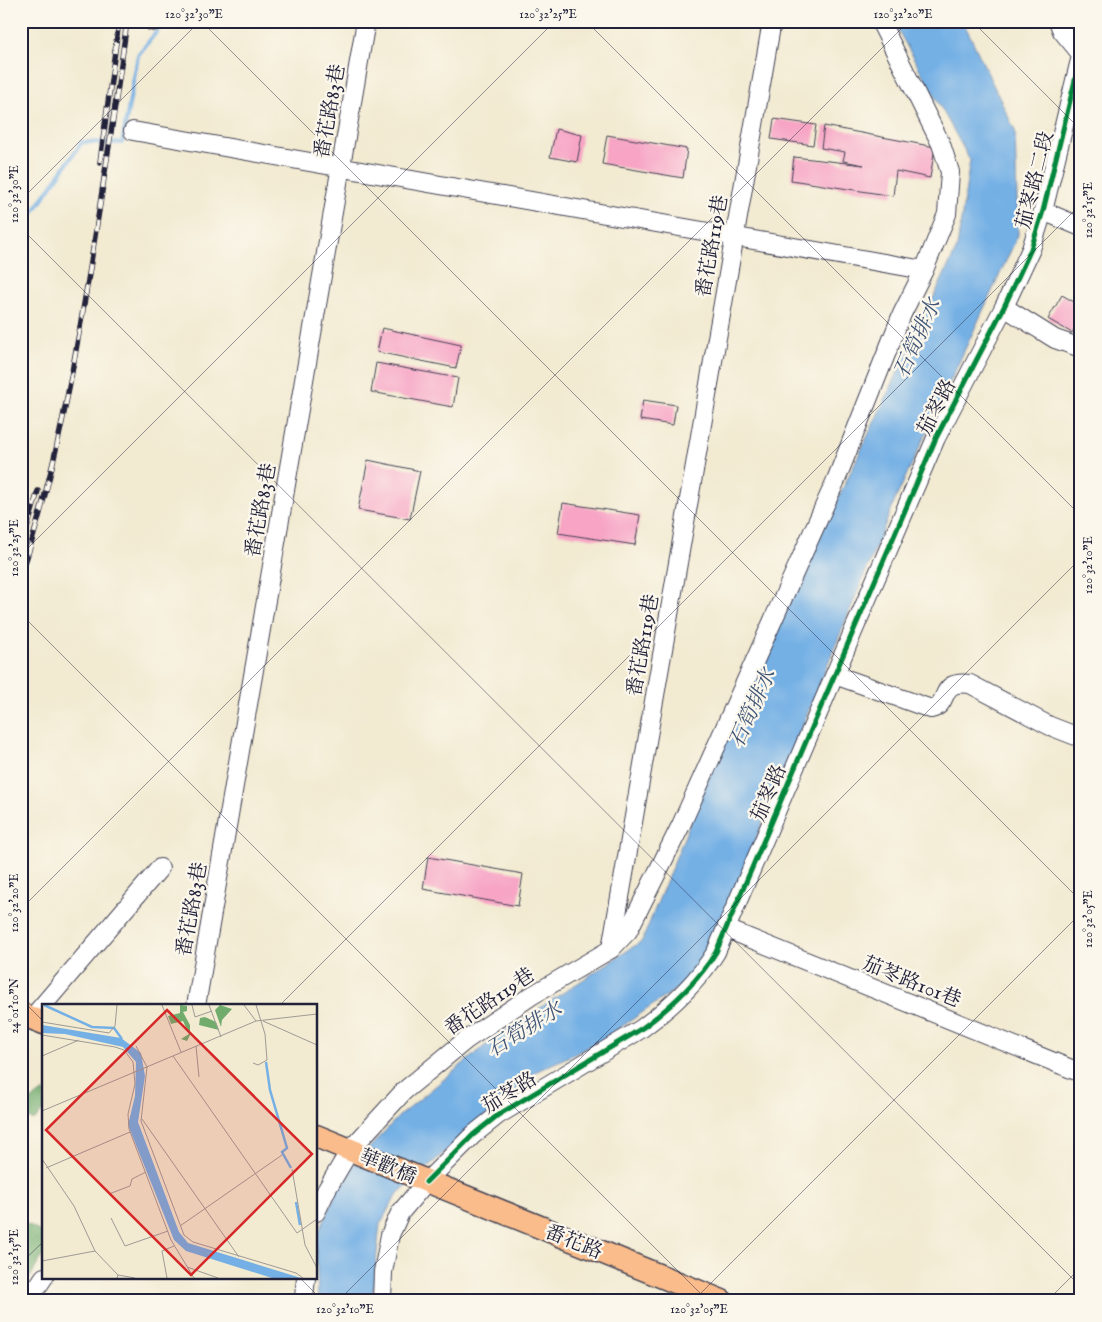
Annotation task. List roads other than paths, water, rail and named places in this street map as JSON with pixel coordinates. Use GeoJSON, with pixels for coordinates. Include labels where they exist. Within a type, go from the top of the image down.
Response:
{"type":"FeatureCollection","features":[{"type":"Feature","properties":{"kind":"main road"},"geometry":{"type":"LineString","coordinates":[[318,1137],[350,1150]]}},
{"type":"Feature","properties":{"kind":"main road","name":"華歡橋"},"geometry":{"type":"LineString","coordinates":[[350,1150],[426,1182]]}},
{"type":"Feature","properties":{"kind":"main road","name":"番花路"},"geometry":{"type":"LineString","coordinates":[[426,1182],[722,1301]]}},
{"type":"Feature","properties":{"kind":"street","name":"番花路83巷"},"geometry":{"type":"LineString","coordinates":[[196,1004],[366,21]]}},
{"type":"Feature","properties":{"kind":"street","name":"番花路119巷"},"geometry":{"type":"LineString","coordinates":[[318,1208],[327,1188],[350,1150],[404,1091],[466,1040],[531,996],[610,948],[772,21]]}},
{"type":"Feature","properties":{"kind":"street"},"geometry":{"type":"LineString","coordinates":[[610,948],[628,931],[680,826],[836,480],[902,314],[924,270],[947,214],[950,172],[941,144],[880,21]]}},
{"type":"Feature","properties":{"kind":"street"},"geometry":{"type":"LineString","coordinates":[[1058,21],[1062,31],[1081,55]]}},
{"type":"Feature","properties":{"kind":"street","name":"茄苳路二段"},"geometry":{"type":"LineString","coordinates":[[1004,307],[1031,249],[1043,211],[1081,55]]}},
{"type":"Feature","properties":{"kind":"street"},"geometry":{"type":"LineString","coordinates":[[133,131],[924,270]]}},
{"type":"Feature","properties":{"kind":"street"},"geometry":{"type":"LineString","coordinates":[[1043,211],[1081,227]]}},
{"type":"Feature","properties":{"kind":"street"},"geometry":{"type":"LineString","coordinates":[[1004,307],[1055,339],[1081,348]]}},
{"type":"Feature","properties":{"kind":"street","name":"茄苳路"},"geometry":{"type":"LineString","coordinates":[[382,1301],[382,1272],[390,1234],[400,1213],[426,1182],[473,1135],[498,1115],[640,1028],[663,1012],[701,974],[727,930],[936,438],[1004,307]]}},
{"type":"Feature","properties":{"kind":"street"},"geometry":{"type":"LineString","coordinates":[[835,675],[931,709],[938,706],[945,690],[950,685],[970,684],[1050,726],[1081,738]]}},
{"type":"Feature","properties":{"kind":"street"},"geometry":{"type":"LineString","coordinates":[[44,1004],[160,868]]}},
{"type":"Feature","properties":{"kind":"street","name":"茄苳路101巷"},"geometry":{"type":"LineString","coordinates":[[727,930],[1081,1073]]}},
{"type":"Feature","properties":{"kind":"street"},"geometry":{"type":"LineString","coordinates":[[32,1018],[42,1006]]}},
{"type":"Feature","properties":{"kind":"street"},"geometry":{"type":"LineString","coordinates":[[28,1301],[42,1280]]}},
{"type":"Feature","properties":{"kind":"street"},"geometry":{"type":"LineString","coordinates":[[304,1297],[306,1280]]}},
{"type":"Feature","properties":{"kind":"water","name":"石筍排水"},"geometry":{"type":"Polygon","coordinates":[[[893,21],[963,21],[1015,131],[1018,235],[896,498],[701,972],[598,1043],[537,1071],[398,1193],[380,1224],[372,1301],[318,1301],[318,1234],[343,1176],[399,1116],[497,1036],[642,941],[727,732],[957,248],[970,160],[893,21]]]}},
{"type":"Feature","properties":{"kind":"waterway"},"geometry":{"type":"LineString","coordinates":[[21,230],[82,142],[122,143],[138,55],[165,21]]}},
{"type":"Feature","properties":{"kind":"railway"},"geometry":{"type":"LineString","coordinates":[[100,162],[119,21]]}},
{"type":"Feature","properties":{"kind":"railway"},"geometry":{"type":"LineString","coordinates":[[21,575],[44,499],[70,384],[95,237],[127,21]]}},
{"type":"Feature","properties":{"kind":"railway"},"geometry":{"type":"LineString","coordinates":[[21,549],[38,491]]}}]}
